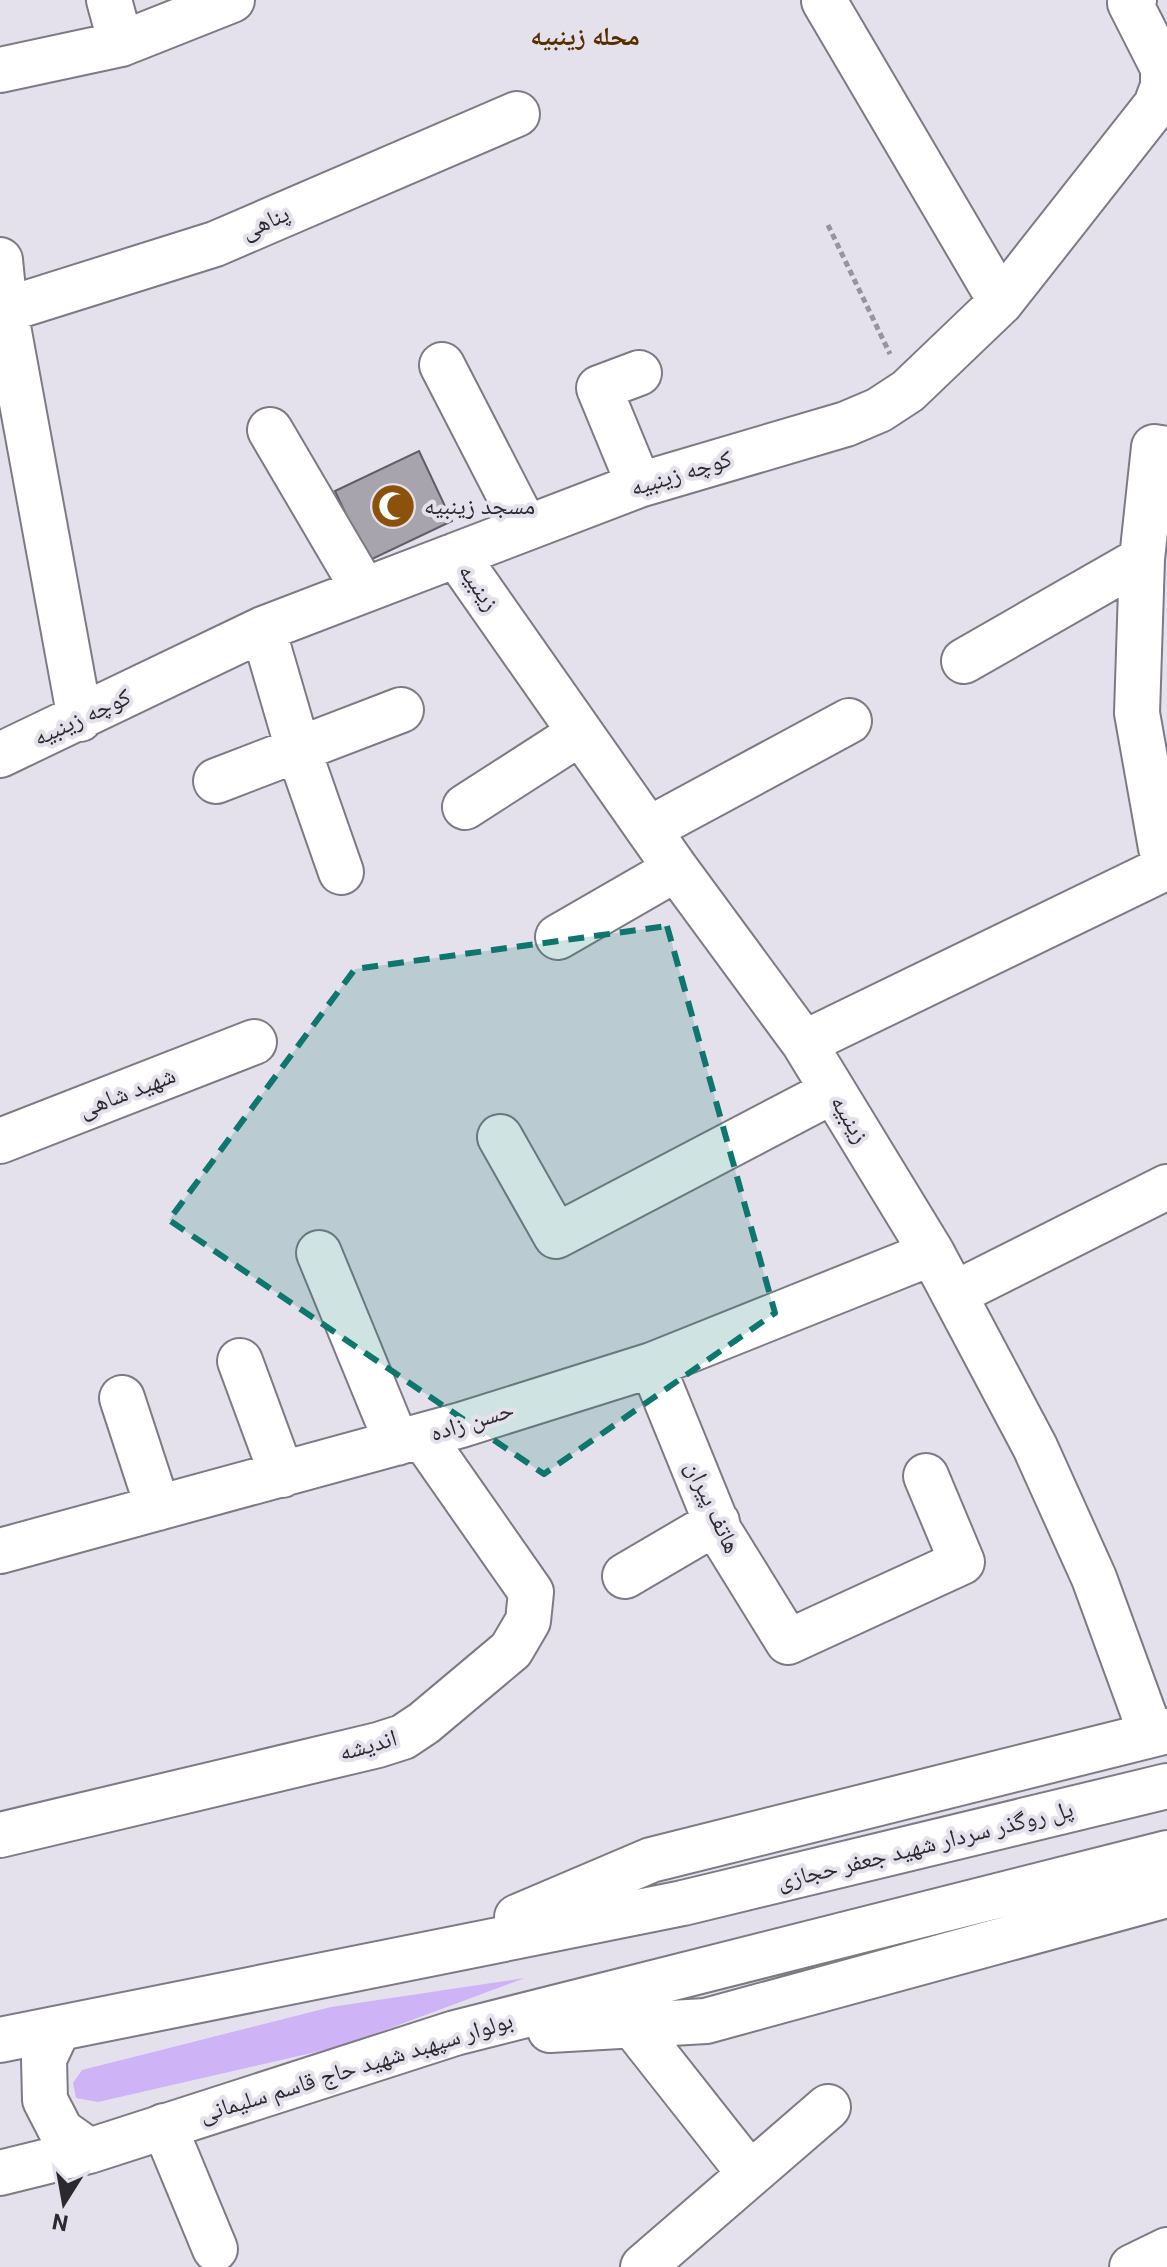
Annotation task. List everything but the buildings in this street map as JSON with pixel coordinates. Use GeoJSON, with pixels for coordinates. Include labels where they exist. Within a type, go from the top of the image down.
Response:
{"type":"FeatureCollection","features":[{"type":"Feature","properties":{"kind":"street"},"geometry":{"type":"LineString","coordinates":[[109,0],[121,44]]}},
{"type":"Feature","properties":{"kind":"street"},"geometry":{"type":"LineString","coordinates":[[0,70],[121,44],[232,0]]}},
{"type":"Feature","properties":{"kind":"street"},"geometry":{"type":"LineString","coordinates":[[824,1],[1001,302]]}},
{"type":"Feature","properties":{"kind":"street","name":"کوچه زینبیه"},"geometry":{"type":"LineString","coordinates":[[0,755],[263,629],[639,485],[846,424],[879,410],[908,391],[1001,302],[1156,105],[1163,86],[1163,68],[1131,1]]}},
{"type":"Feature","properties":{"kind":"street","name":"پناهی"},"geometry":{"type":"LineString","coordinates":[[5,310],[215,244],[517,114]]}},
{"type":"Feature","properties":{"kind":"street"},"geometry":{"type":"LineString","coordinates":[[0,260],[5,310],[80,719]]}},
{"type":"Feature","properties":{"kind":"street"},"geometry":{"type":"LineString","coordinates":[[442,365],[526,528]]}},
{"type":"Feature","properties":{"kind":"street"},"geometry":{"type":"LineString","coordinates":[[639,373],[599,388],[639,485]]}},
{"type":"Feature","properties":{"kind":"street"},"geometry":{"type":"LineString","coordinates":[[270,430],[364,590]]}},
{"type":"Feature","properties":{"kind":"street"},"geometry":{"type":"LineString","coordinates":[[1167,449],[1154,447],[1142,559],[1152,692],[1137,713],[1161,848],[1167,859]]}},
{"type":"Feature","properties":{"kind":"street","name":"زینبیه"},"geometry":{"type":"LineString","coordinates":[[456,555],[676,869],[804,1043],[932,1253],[1035,1447],[1159,1732]]}},
{"type":"Feature","properties":{"kind":"street"},"geometry":{"type":"LineString","coordinates":[[964,661],[1142,559]]}},
{"type":"Feature","properties":{"kind":"street"},"geometry":{"type":"LineString","coordinates":[[263,629],[298,749],[341,872]]}},
{"type":"Feature","properties":{"kind":"street"},"geometry":{"type":"LineString","coordinates":[[216,781],[401,710]]}},
{"type":"Feature","properties":{"kind":"street"},"geometry":{"type":"LineString","coordinates":[[649,829],[849,721]]}},
{"type":"Feature","properties":{"kind":"street"},"geometry":{"type":"LineString","coordinates":[[465,807],[580,733]]}},
{"type":"Feature","properties":{"kind":"street"},"geometry":{"type":"LineString","coordinates":[[804,1043],[1167,867]]}},
{"type":"Feature","properties":{"kind":"street"},"geometry":{"type":"LineString","coordinates":[[558,937],[676,869]]}},
{"type":"Feature","properties":{"kind":"street","name":"شهید شاهی"},"geometry":{"type":"LineString","coordinates":[[0,1141],[254,1042]]}},
{"type":"Feature","properties":{"kind":"street"},"geometry":{"type":"LineString","coordinates":[[500,1137],[556,1236],[833,1091]]}},
{"type":"Feature","properties":{"kind":"street"},"geometry":{"type":"LineString","coordinates":[[954,1294],[1167,1187]]}},
{"type":"Feature","properties":{"kind":"street","name":"اندیشه"},"geometry":{"type":"LineString","coordinates":[[0,1835],[403,1737],[511,1650],[528,1621],[531,1592],[410,1440],[319,1253]]}},
{"type":"Feature","properties":{"kind":"street","name":"حسن زاده"},"geometry":{"type":"LineString","coordinates":[[0,1551],[410,1440],[652,1365],[932,1253]]}},
{"type":"Feature","properties":{"kind":"street"},"geometry":{"type":"LineString","coordinates":[[240,1361],[282,1475]]}},
{"type":"Feature","properties":{"kind":"street","name":"هاتف پیران"},"geometry":{"type":"LineString","coordinates":[[652,1365],[717,1522],[788,1642],[962,1562],[926,1476]]}},
{"type":"Feature","properties":{"kind":"street"},"geometry":{"type":"LineString","coordinates":[[122,1398],[158,1508]]}},
{"type":"Feature","properties":{"kind":"street"},"geometry":{"type":"LineString","coordinates":[[625,1576],[717,1522]]}},
{"type":"Feature","properties":{"kind":"street"},"geometry":{"type":"LineString","coordinates":[[0,2040],[431,1953],[651,1860],[1159,1732]]}},
{"type":"Feature","properties":{"kind":"street","name":"پل روگذر سردار شهید جعفر حجازی"},"geometry":{"type":"LineString","coordinates":[[431,1953],[683,1903],[1167,1786]]}},
{"type":"Feature","properties":{"kind":"street","name":"بولوار سپهبد شهید حاج قاسم سلیمانی"},"geometry":{"type":"LineString","coordinates":[[0,2173],[89,2151],[455,2033],[714,1970],[1167,1853]]}},
{"type":"Feature","properties":{"kind":"street"},"geometry":{"type":"LineString","coordinates":[[455,2033],[634,2027],[706,2021],[1167,1895]]}},
{"type":"Feature","properties":{"kind":"street"},"geometry":{"type":"LineString","coordinates":[[634,2027],[750,2174]]}},
{"type":"Feature","properties":{"kind":"street"},"geometry":{"type":"LineString","coordinates":[[58,2029],[44,2059],[45,2100],[61,2131],[89,2151]]}},
{"type":"Feature","properties":{"kind":"street"},"geometry":{"type":"LineString","coordinates":[[643,2267],[828,2107]]}},
{"type":"Feature","properties":{"kind":"street"},"geometry":{"type":"LineString","coordinates":[[164,2126],[215,2249]]}},
{"type":"Feature","properties":{"kind":"street"},"geometry":{"type":"LineString","coordinates":[[1132,2267],[1167,2250]]}},
{"type":"Feature","properties":{"kind":"path"},"geometry":{"type":"LineString","coordinates":[[828,225],[908,391]]}},
{"type":"Feature","properties":{"kind":"highlighted area"},"geometry":{"type":"Polygon","coordinates":[[[667,926],[775,1313],[544,1474],[169,1220],[355,969],[667,926]]]}},
{"type":"Feature","properties":{"kind":"shaded area"},"geometry":{"type":"Polygon","coordinates":[[[525,1978],[342,2046],[98,2102],[76,2098],[73,2083],[82,2070],[331,2007],[525,1978]]]}},
{"type":"Feature","properties":{"kind":"place","name":"مسجد زینبیه"},"geometry":{"type":"Point","coordinates":[393,506]}},
{"type":"Feature","properties":{"kind":"district","name":"محله زینبیه"},"geometry":{"type":"Point","coordinates":[585,36]}}]}
